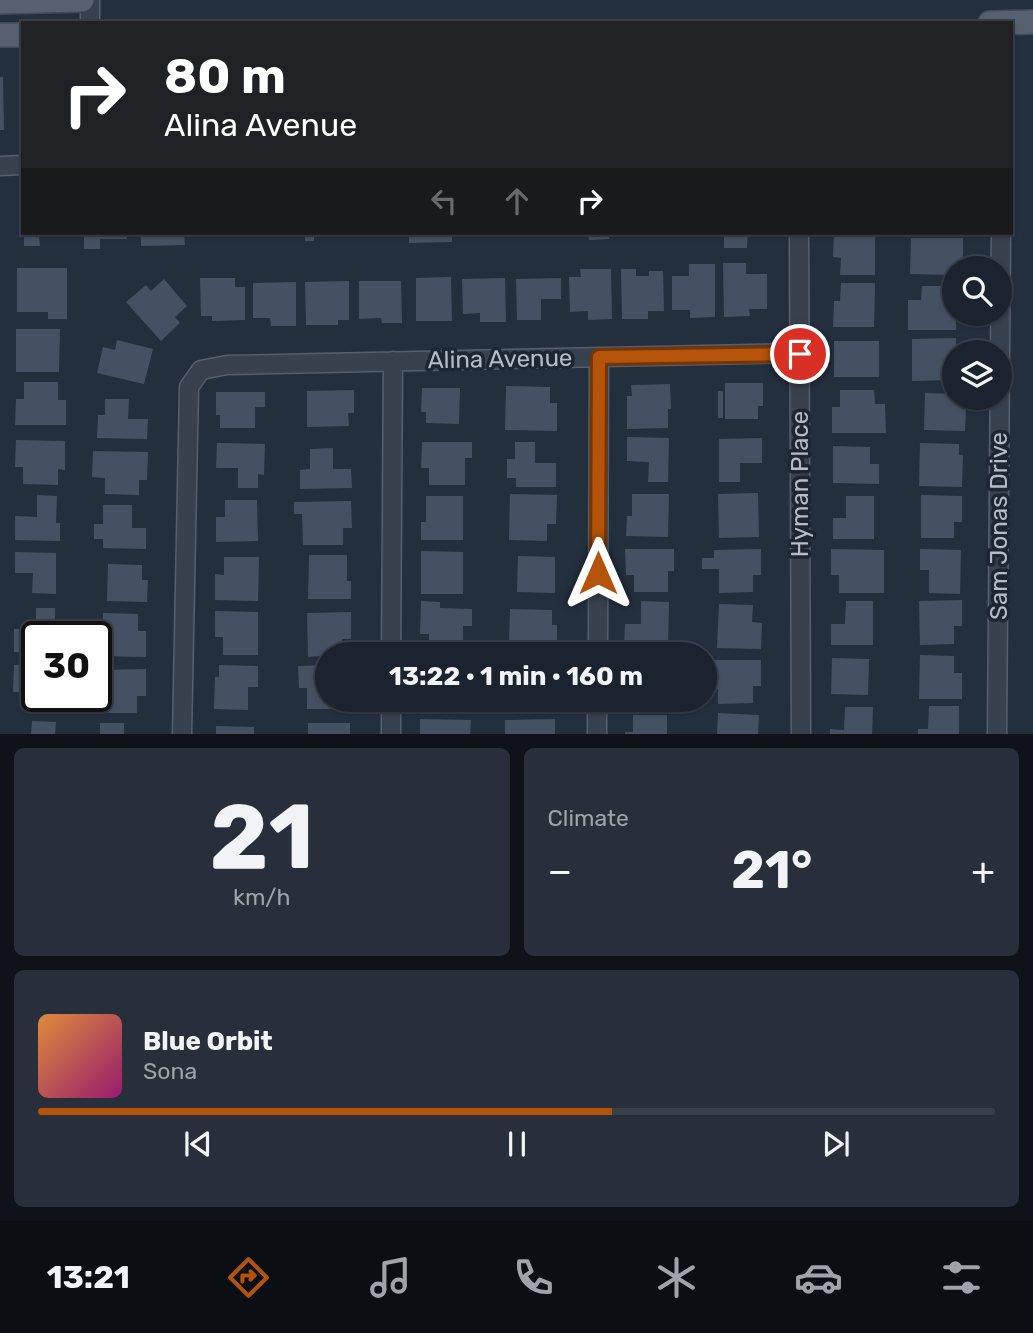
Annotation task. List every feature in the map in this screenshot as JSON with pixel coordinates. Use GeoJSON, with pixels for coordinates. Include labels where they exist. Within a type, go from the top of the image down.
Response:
{"type":"FeatureCollection","features":[{"type":"Feature","properties":{"kind":"main road"},"geometry":{"type":"LineString","coordinates":[[0,2],[82,0]]}},
{"type":"Feature","properties":{"kind":"main road"},"geometry":{"type":"LineString","coordinates":[[1013,23],[1033,22]]}},
{"type":"Feature","properties":{"kind":"main road"},"geometry":{"type":"LineString","coordinates":[[0,36],[21,35]]}},
{"type":"Feature","properties":{"kind":"street"},"geometry":{"type":"LineString","coordinates":[[90,0],[90,21]]}},
{"type":"Feature","properties":{"kind":"street"},"geometry":{"type":"LineString","coordinates":[[0,166],[21,165]]}},
{"type":"Feature","properties":{"kind":"street","name":"Hyman Place"},"geometry":{"type":"LineString","coordinates":[[799,235],[801,734]]}},
{"type":"Feature","properties":{"kind":"street","name":"Sam Jonas Drive"},"geometry":{"type":"LineString","coordinates":[[997,734],[1001,235]]}},
{"type":"Feature","properties":{"kind":"street","name":"Alina Avenue"},"geometry":{"type":"LineString","coordinates":[[182,734],[189,387],[201,369],[227,365],[800,354]]}},
{"type":"Feature","properties":{"kind":"street"},"geometry":{"type":"LineString","coordinates":[[598,642],[599,357]]}},
{"type":"Feature","properties":{"kind":"street"},"geometry":{"type":"LineString","coordinates":[[391,642],[393,361]]}},
{"type":"Feature","properties":{"kind":"street"},"geometry":{"type":"LineString","coordinates":[[391,712],[391,734]]}},
{"type":"Feature","properties":{"kind":"street"},"geometry":{"type":"LineString","coordinates":[[597,712],[597,734]]}},
{"type":"Feature","properties":{"kind":"building"},"geometry":{"type":"Polygon","coordinates":[[[0,77],[3,77],[4,130],[0,130],[0,77]]]}},
{"type":"Feature","properties":{"kind":"building"},"geometry":{"type":"Polygon","coordinates":[[[20,90],[21,90],[21,122],[20,90]]]}},
{"type":"Feature","properties":{"kind":"building"},"geometry":{"type":"Polygon","coordinates":[[[24,235],[60,235],[39,237],[40,246],[24,246],[24,235]]]}},
{"type":"Feature","properties":{"kind":"building"},"geometry":{"type":"Polygon","coordinates":[[[84,235],[127,235],[127,239],[100,239],[100,249],[84,249],[84,235]]]}},
{"type":"Feature","properties":{"kind":"building"},"geometry":{"type":"Polygon","coordinates":[[[141,235],[184,235],[185,245],[141,246],[141,235]]]}},
{"type":"Feature","properties":{"kind":"building"},"geometry":{"type":"Polygon","coordinates":[[[252,235],[295,235],[295,236],[252,235]]]}},
{"type":"Feature","properties":{"kind":"building"},"geometry":{"type":"Polygon","coordinates":[[[305,235],[348,235],[314,237],[314,241],[305,241],[305,235]]]}},
{"type":"Feature","properties":{"kind":"building"},"geometry":{"type":"Polygon","coordinates":[[[409,235],[452,235],[452,242],[409,243],[409,235]]]}},
{"type":"Feature","properties":{"kind":"building"},"geometry":{"type":"Polygon","coordinates":[[[589,235],[609,235],[609,239],[589,240],[589,235]]]}},
{"type":"Feature","properties":{"kind":"building"},"geometry":{"type":"Polygon","coordinates":[[[724,235],[748,235],[747,248],[724,248],[724,235]]]}},
{"type":"Feature","properties":{"kind":"building"},"geometry":{"type":"Polygon","coordinates":[[[834,235],[875,235],[875,275],[840,275],[841,258],[833,257],[834,235]]]}},
{"type":"Feature","properties":{"kind":"building"},"geometry":{"type":"Polygon","coordinates":[[[911,238],[963,238],[963,256],[942,256],[942,275],[910,274],[911,238]]]}},
{"type":"Feature","properties":{"kind":"building"},"geometry":{"type":"Polygon","coordinates":[[[723,263],[746,263],[746,274],[767,274],[767,309],[749,309],[750,316],[724,317],[723,263]]]}},
{"type":"Feature","properties":{"kind":"building"},"geometry":{"type":"Polygon","coordinates":[[[689,264],[715,264],[715,317],[690,318],[690,310],[672,310],[672,276],[689,276],[689,264]]]}},
{"type":"Feature","properties":{"kind":"building"},"geometry":{"type":"Polygon","coordinates":[[[17,268],[67,268],[67,319],[48,319],[48,312],[17,312],[17,268]]]}},
{"type":"Feature","properties":{"kind":"building"},"geometry":{"type":"Polygon","coordinates":[[[580,269],[611,269],[612,319],[588,320],[588,311],[570,312],[569,277],[581,277],[580,269]]]}},
{"type":"Feature","properties":{"kind":"building"},"geometry":{"type":"Polygon","coordinates":[[[621,269],[636,269],[636,276],[649,276],[649,271],[663,271],[664,311],[648,311],[648,319],[622,319],[621,269]]]}},
{"type":"Feature","properties":{"kind":"building"},"geometry":{"type":"Polygon","coordinates":[[[451,277],[452,321],[416,321],[416,278],[451,277]]]}},
{"type":"Feature","properties":{"kind":"building"},"geometry":{"type":"Polygon","coordinates":[[[200,278],[235,278],[235,287],[245,287],[245,320],[212,321],[212,316],[201,316],[200,278]]]}},
{"type":"Feature","properties":{"kind":"building"},"geometry":{"type":"Polygon","coordinates":[[[505,278],[506,322],[480,322],[480,313],[463,314],[462,279],[505,278]]]}},
{"type":"Feature","properties":{"kind":"building"},"geometry":{"type":"Polygon","coordinates":[[[561,278],[561,299],[541,299],[541,320],[517,320],[516,279],[561,278]]]}},
{"type":"Feature","properties":{"kind":"building"},"geometry":{"type":"Polygon","coordinates":[[[164,279],[187,306],[175,317],[180,323],[161,341],[126,302],[146,285],[151,291],[164,279]]]}},
{"type":"Feature","properties":{"kind":"building"},"geometry":{"type":"Polygon","coordinates":[[[349,281],[349,320],[338,320],[338,325],[306,325],[305,282],[349,281]]]}},
{"type":"Feature","properties":{"kind":"building"},"geometry":{"type":"Polygon","coordinates":[[[359,281],[401,281],[402,323],[382,323],[381,318],[359,319],[359,281]]]}},
{"type":"Feature","properties":{"kind":"building"},"geometry":{"type":"Polygon","coordinates":[[[296,282],[296,326],[271,326],[270,318],[253,318],[253,283],[296,282]]]}},
{"type":"Feature","properties":{"kind":"building"},"geometry":{"type":"Polygon","coordinates":[[[841,283],[875,283],[874,327],[833,327],[834,301],[840,301],[841,283]]]}},
{"type":"Feature","properties":{"kind":"building"},"geometry":{"type":"Polygon","coordinates":[[[922,286],[942,286],[942,326],[956,326],[956,330],[908,330],[908,300],[921,300],[922,286]]]}},
{"type":"Feature","properties":{"kind":"building"},"geometry":{"type":"Polygon","coordinates":[[[16,329],[60,329],[59,372],[16,372],[16,329]]]}},
{"type":"Feature","properties":{"kind":"building"},"geometry":{"type":"Polygon","coordinates":[[[956,338],[942,340],[942,380],[912,381],[912,339],[956,338]]]}},
{"type":"Feature","properties":{"kind":"building"},"geometry":{"type":"Polygon","coordinates":[[[117,340],[153,349],[144,384],[97,373],[103,347],[115,350],[117,340]]]}},
{"type":"Feature","properties":{"kind":"building"},"geometry":{"type":"Polygon","coordinates":[[[834,341],[879,341],[879,377],[834,377],[834,341]]]}},
{"type":"Feature","properties":{"kind":"building"},"geometry":{"type":"Polygon","coordinates":[[[24,382],[58,382],[58,400],[66,400],[66,425],[15,425],[16,399],[24,399],[24,382]]]}},
{"type":"Feature","properties":{"kind":"building"},"geometry":{"type":"Polygon","coordinates":[[[725,383],[763,383],[763,406],[758,406],[758,419],[725,419],[725,383]]]}},
{"type":"Feature","properties":{"kind":"building"},"geometry":{"type":"Polygon","coordinates":[[[670,384],[671,409],[668,409],[668,428],[627,429],[627,396],[632,396],[631,385],[670,384]]]}},
{"type":"Feature","properties":{"kind":"building"},"geometry":{"type":"Polygon","coordinates":[[[506,386],[550,387],[550,403],[557,403],[557,431],[505,430],[506,386]]]}},
{"type":"Feature","properties":{"kind":"building"},"geometry":{"type":"Polygon","coordinates":[[[422,388],[460,388],[459,424],[426,423],[426,412],[421,412],[422,388]]]}},
{"type":"Feature","properties":{"kind":"building"},"geometry":{"type":"Polygon","coordinates":[[[354,390],[354,413],[348,413],[349,426],[307,427],[307,391],[354,390]]]}},
{"type":"Feature","properties":{"kind":"building"},"geometry":{"type":"Polygon","coordinates":[[[840,390],[874,390],[875,404],[885,404],[886,433],[832,433],[832,407],[840,407],[840,390]]]}},
{"type":"Feature","properties":{"kind":"building"},"geometry":{"type":"Polygon","coordinates":[[[718,391],[723,391],[723,418],[718,418],[718,391]]]}},
{"type":"Feature","properties":{"kind":"building"},"geometry":{"type":"Polygon","coordinates":[[[216,392],[265,392],[265,407],[255,407],[255,428],[220,428],[220,415],[216,415],[216,392]]]}},
{"type":"Feature","properties":{"kind":"building"},"geometry":{"type":"Polygon","coordinates":[[[925,393],[942,394],[942,410],[966,410],[965,431],[924,430],[925,393]]]}},
{"type":"Feature","properties":{"kind":"building"},"geometry":{"type":"Polygon","coordinates":[[[105,399],[129,399],[128,419],[148,419],[147,439],[97,438],[98,415],[105,415],[105,399]]]}},
{"type":"Feature","properties":{"kind":"building"},"geometry":{"type":"Polygon","coordinates":[[[627,437],[669,438],[668,482],[648,482],[649,462],[627,461],[627,437]]]}},
{"type":"Feature","properties":{"kind":"building"},"geometry":{"type":"Polygon","coordinates":[[[762,438],[762,463],[740,463],[740,482],[719,482],[719,439],[762,438]]]}},
{"type":"Feature","properties":{"kind":"building"},"geometry":{"type":"Polygon","coordinates":[[[16,440],[65,441],[65,470],[58,469],[58,485],[23,484],[23,467],[15,467],[16,440]]]}},
{"type":"Feature","properties":{"kind":"building"},"geometry":{"type":"Polygon","coordinates":[[[422,442],[472,442],[472,458],[465,458],[465,485],[429,485],[429,468],[421,468],[422,442]]]}},
{"type":"Feature","properties":{"kind":"building"},"geometry":{"type":"Polygon","coordinates":[[[515,442],[535,442],[535,463],[556,463],[556,487],[516,487],[516,478],[507,478],[507,459],[515,459],[515,442]]]}},
{"type":"Feature","properties":{"kind":"building"},"geometry":{"type":"Polygon","coordinates":[[[217,443],[265,444],[264,475],[258,474],[258,488],[238,488],[238,468],[216,468],[217,443]]]}},
{"type":"Feature","properties":{"kind":"building"},"geometry":{"type":"Polygon","coordinates":[[[920,443],[959,444],[959,455],[963,455],[962,487],[919,486],[920,443]]]}},
{"type":"Feature","properties":{"kind":"building"},"geometry":{"type":"Polygon","coordinates":[[[833,446],[870,447],[870,464],[879,464],[879,484],[833,483],[833,446]]]}},
{"type":"Feature","properties":{"kind":"building"},"geometry":{"type":"Polygon","coordinates":[[[333,448],[333,469],[351,469],[352,488],[300,489],[300,470],[310,469],[310,449],[333,448]]]}},
{"type":"Feature","properties":{"kind":"building"},"geometry":{"type":"Polygon","coordinates":[[[93,451],[148,452],[147,480],[139,480],[139,495],[105,494],[105,478],[92,477],[93,451]]]}},
{"type":"Feature","properties":{"kind":"building"},"geometry":{"type":"Polygon","coordinates":[[[758,493],[759,537],[719,538],[718,494],[758,493]]]}},
{"type":"Feature","properties":{"kind":"building"},"geometry":{"type":"Polygon","coordinates":[[[510,494],[557,495],[556,524],[547,524],[547,541],[509,540],[510,494]]]}},
{"type":"Feature","properties":{"kind":"building"},"geometry":{"type":"Polygon","coordinates":[[[632,494],[669,494],[668,537],[626,536],[627,516],[632,516],[632,494]]]}},
{"type":"Feature","properties":{"kind":"building"},"geometry":{"type":"Polygon","coordinates":[[[37,495],[57,496],[56,523],[60,523],[60,541],[15,540],[15,516],[37,517],[37,495]]]}},
{"type":"Feature","properties":{"kind":"building"},"geometry":{"type":"Polygon","coordinates":[[[921,495],[962,496],[962,522],[954,522],[954,538],[921,538],[921,495]]]}},
{"type":"Feature","properties":{"kind":"building"},"geometry":{"type":"Polygon","coordinates":[[[426,496],[463,496],[463,540],[421,540],[421,522],[426,522],[426,496]]]}},
{"type":"Feature","properties":{"kind":"building"},"geometry":{"type":"Polygon","coordinates":[[[846,496],[874,496],[874,539],[833,539],[833,518],[846,518],[846,496]]]}},
{"type":"Feature","properties":{"kind":"building"},"geometry":{"type":"Polygon","coordinates":[[[225,500],[257,500],[258,541],[216,542],[216,517],[225,517],[225,500]]]}},
{"type":"Feature","properties":{"kind":"building"},"geometry":{"type":"Polygon","coordinates":[[[351,501],[352,528],[343,528],[343,545],[303,545],[302,514],[294,514],[294,502],[351,501]]]}},
{"type":"Feature","properties":{"kind":"building"},"geometry":{"type":"Polygon","coordinates":[[[103,505],[132,505],[132,528],[146,528],[146,549],[103,548],[103,539],[94,539],[94,524],[103,524],[103,505]]]}},
{"type":"Feature","properties":{"kind":"building"},"geometry":{"type":"Polygon","coordinates":[[[625,549],[674,549],[674,571],[668,571],[668,592],[634,592],[634,575],[626,575],[625,549]]]}},
{"type":"Feature","properties":{"kind":"building"},"geometry":{"type":"Polygon","coordinates":[[[761,549],[761,575],[753,575],[753,592],[719,593],[719,569],[702,569],[702,558],[714,558],[714,550],[761,549]]]}},
{"type":"Feature","properties":{"kind":"building"},"geometry":{"type":"Polygon","coordinates":[[[831,549],[884,550],[884,593],[839,593],[839,575],[831,575],[831,549]]]}},
{"type":"Feature","properties":{"kind":"building"},"geometry":{"type":"Polygon","coordinates":[[[920,549],[961,550],[960,594],[929,593],[929,570],[920,570],[920,549]]]}},
{"type":"Feature","properties":{"kind":"building"},"geometry":{"type":"Polygon","coordinates":[[[421,551],[463,552],[463,594],[421,594],[421,551]]]}},
{"type":"Feature","properties":{"kind":"building"},"geometry":{"type":"Polygon","coordinates":[[[15,552],[56,553],[56,594],[32,593],[33,573],[15,573],[15,552]]]}},
{"type":"Feature","properties":{"kind":"building"},"geometry":{"type":"Polygon","coordinates":[[[309,555],[347,555],[347,581],[351,581],[351,599],[308,599],[309,555]]]}},
{"type":"Feature","properties":{"kind":"building"},"geometry":{"type":"Polygon","coordinates":[[[518,556],[555,557],[555,593],[517,592],[518,556]]]}},
{"type":"Feature","properties":{"kind":"building"},"geometry":{"type":"Polygon","coordinates":[[[224,557],[259,557],[258,601],[215,600],[215,574],[224,575],[224,557]]]}},
{"type":"Feature","properties":{"kind":"building"},"geometry":{"type":"Polygon","coordinates":[[[108,564],[142,565],[142,580],[148,580],[147,602],[107,601],[108,564]]]}},
{"type":"Feature","properties":{"kind":"building"},"geometry":{"type":"Polygon","coordinates":[[[962,600],[962,626],[954,626],[954,644],[920,645],[919,601],[962,600]]]}},
{"type":"Feature","properties":{"kind":"building"},"geometry":{"type":"Polygon","coordinates":[[[421,601],[440,602],[440,608],[472,609],[472,626],[463,626],[463,642],[429,642],[429,634],[420,634],[421,601]]]}},
{"type":"Feature","properties":{"kind":"building"},"geometry":{"type":"Polygon","coordinates":[[[641,601],[669,602],[668,642],[624,642],[625,624],[641,624],[641,601]]]}},
{"type":"Feature","properties":{"kind":"building"},"geometry":{"type":"Polygon","coordinates":[[[846,601],[873,601],[873,645],[831,645],[831,624],[845,624],[846,601]]]}},
{"type":"Feature","properties":{"kind":"building"},"geometry":{"type":"Polygon","coordinates":[[[719,604],[753,605],[752,622],[762,623],[761,649],[717,648],[719,604]]]}},
{"type":"Feature","properties":{"kind":"building"},"geometry":{"type":"Polygon","coordinates":[[[36,608],[55,608],[55,621],[36,621],[36,608]]]}},
{"type":"Feature","properties":{"kind":"building"},"geometry":{"type":"Polygon","coordinates":[[[510,609],[552,610],[552,625],[557,625],[557,642],[509,642],[510,609]]]}},
{"type":"Feature","properties":{"kind":"building"},"geometry":{"type":"Polygon","coordinates":[[[215,611],[258,612],[258,655],[223,655],[223,637],[215,637],[215,611]]]}},
{"type":"Feature","properties":{"kind":"building"},"geometry":{"type":"Polygon","coordinates":[[[351,612],[351,639],[342,639],[342,642],[315,642],[315,656],[308,657],[307,613],[351,612]]]}},
{"type":"Feature","properties":{"kind":"building"},"geometry":{"type":"Polygon","coordinates":[[[103,613],[138,614],[138,631],[146,631],[146,657],[112,656],[112,621],[103,621],[103,613]]]}},
{"type":"Feature","properties":{"kind":"building"},"geometry":{"type":"Polygon","coordinates":[[[14,629],[21,629],[21,652],[14,652],[14,629]]]}},
{"type":"Feature","properties":{"kind":"building"},"geometry":{"type":"Polygon","coordinates":[[[920,655],[954,656],[954,673],[962,673],[962,699],[919,699],[920,655]]]}},
{"type":"Feature","properties":{"kind":"building"},"geometry":{"type":"Polygon","coordinates":[[[832,658],[869,659],[868,695],[831,694],[832,658]]]}},
{"type":"Feature","properties":{"kind":"building"},"geometry":{"type":"Polygon","coordinates":[[[717,660],[761,660],[761,686],[753,686],[753,703],[718,704],[717,660]]]}},
{"type":"Feature","properties":{"kind":"building"},"geometry":{"type":"Polygon","coordinates":[[[14,665],[21,665],[21,692],[13,692],[14,665]]]}},
{"type":"Feature","properties":{"kind":"building"},"geometry":{"type":"Polygon","coordinates":[[[219,665],[258,666],[258,687],[248,687],[248,710],[214,709],[215,677],[219,677],[219,665]]]}},
{"type":"Feature","properties":{"kind":"building"},"geometry":{"type":"Polygon","coordinates":[[[315,665],[315,709],[307,709],[307,688],[299,688],[298,666],[315,665]]]}},
{"type":"Feature","properties":{"kind":"building"},"geometry":{"type":"Polygon","coordinates":[[[146,669],[146,696],[137,696],[137,713],[103,713],[112,712],[112,670],[146,669]]]}},
{"type":"Feature","properties":{"kind":"building"},"geometry":{"type":"Polygon","coordinates":[[[929,706],[959,706],[959,734],[918,734],[918,729],[928,729],[929,706]]]}},
{"type":"Feature","properties":{"kind":"building"},"geometry":{"type":"Polygon","coordinates":[[[845,707],[873,707],[872,734],[830,734],[830,729],[844,730],[845,707]]]}},
{"type":"Feature","properties":{"kind":"building"},"geometry":{"type":"Polygon","coordinates":[[[718,713],[759,715],[758,734],[717,734],[718,713]]]}},
{"type":"Feature","properties":{"kind":"building"},"geometry":{"type":"Polygon","coordinates":[[[633,715],[667,715],[667,734],[625,734],[633,732],[633,715]]]}},
{"type":"Feature","properties":{"kind":"building"},"geometry":{"type":"Polygon","coordinates":[[[420,719],[471,720],[470,734],[420,734],[420,719]]]}},
{"type":"Feature","properties":{"kind":"building"},"geometry":{"type":"Polygon","coordinates":[[[555,719],[555,734],[505,734],[505,720],[555,719]]]}},
{"type":"Feature","properties":{"kind":"building"},"geometry":{"type":"Polygon","coordinates":[[[32,721],[56,722],[55,734],[31,734],[32,721]]]}},
{"type":"Feature","properties":{"kind":"building"},"geometry":{"type":"Polygon","coordinates":[[[100,723],[124,723],[124,734],[100,734],[100,723]]]}},
{"type":"Feature","properties":{"kind":"building"},"geometry":{"type":"Polygon","coordinates":[[[308,723],[350,723],[350,734],[308,734],[308,723]]]}},
{"type":"Feature","properties":{"kind":"building"},"geometry":{"type":"Polygon","coordinates":[[[216,726],[254,727],[254,734],[216,734],[216,726]]]}},
{"type":"Feature","properties":{"kind":"route"},"geometry":{"type":"LineString","coordinates":[[598,573],[599,357],[800,354]]}}]}
